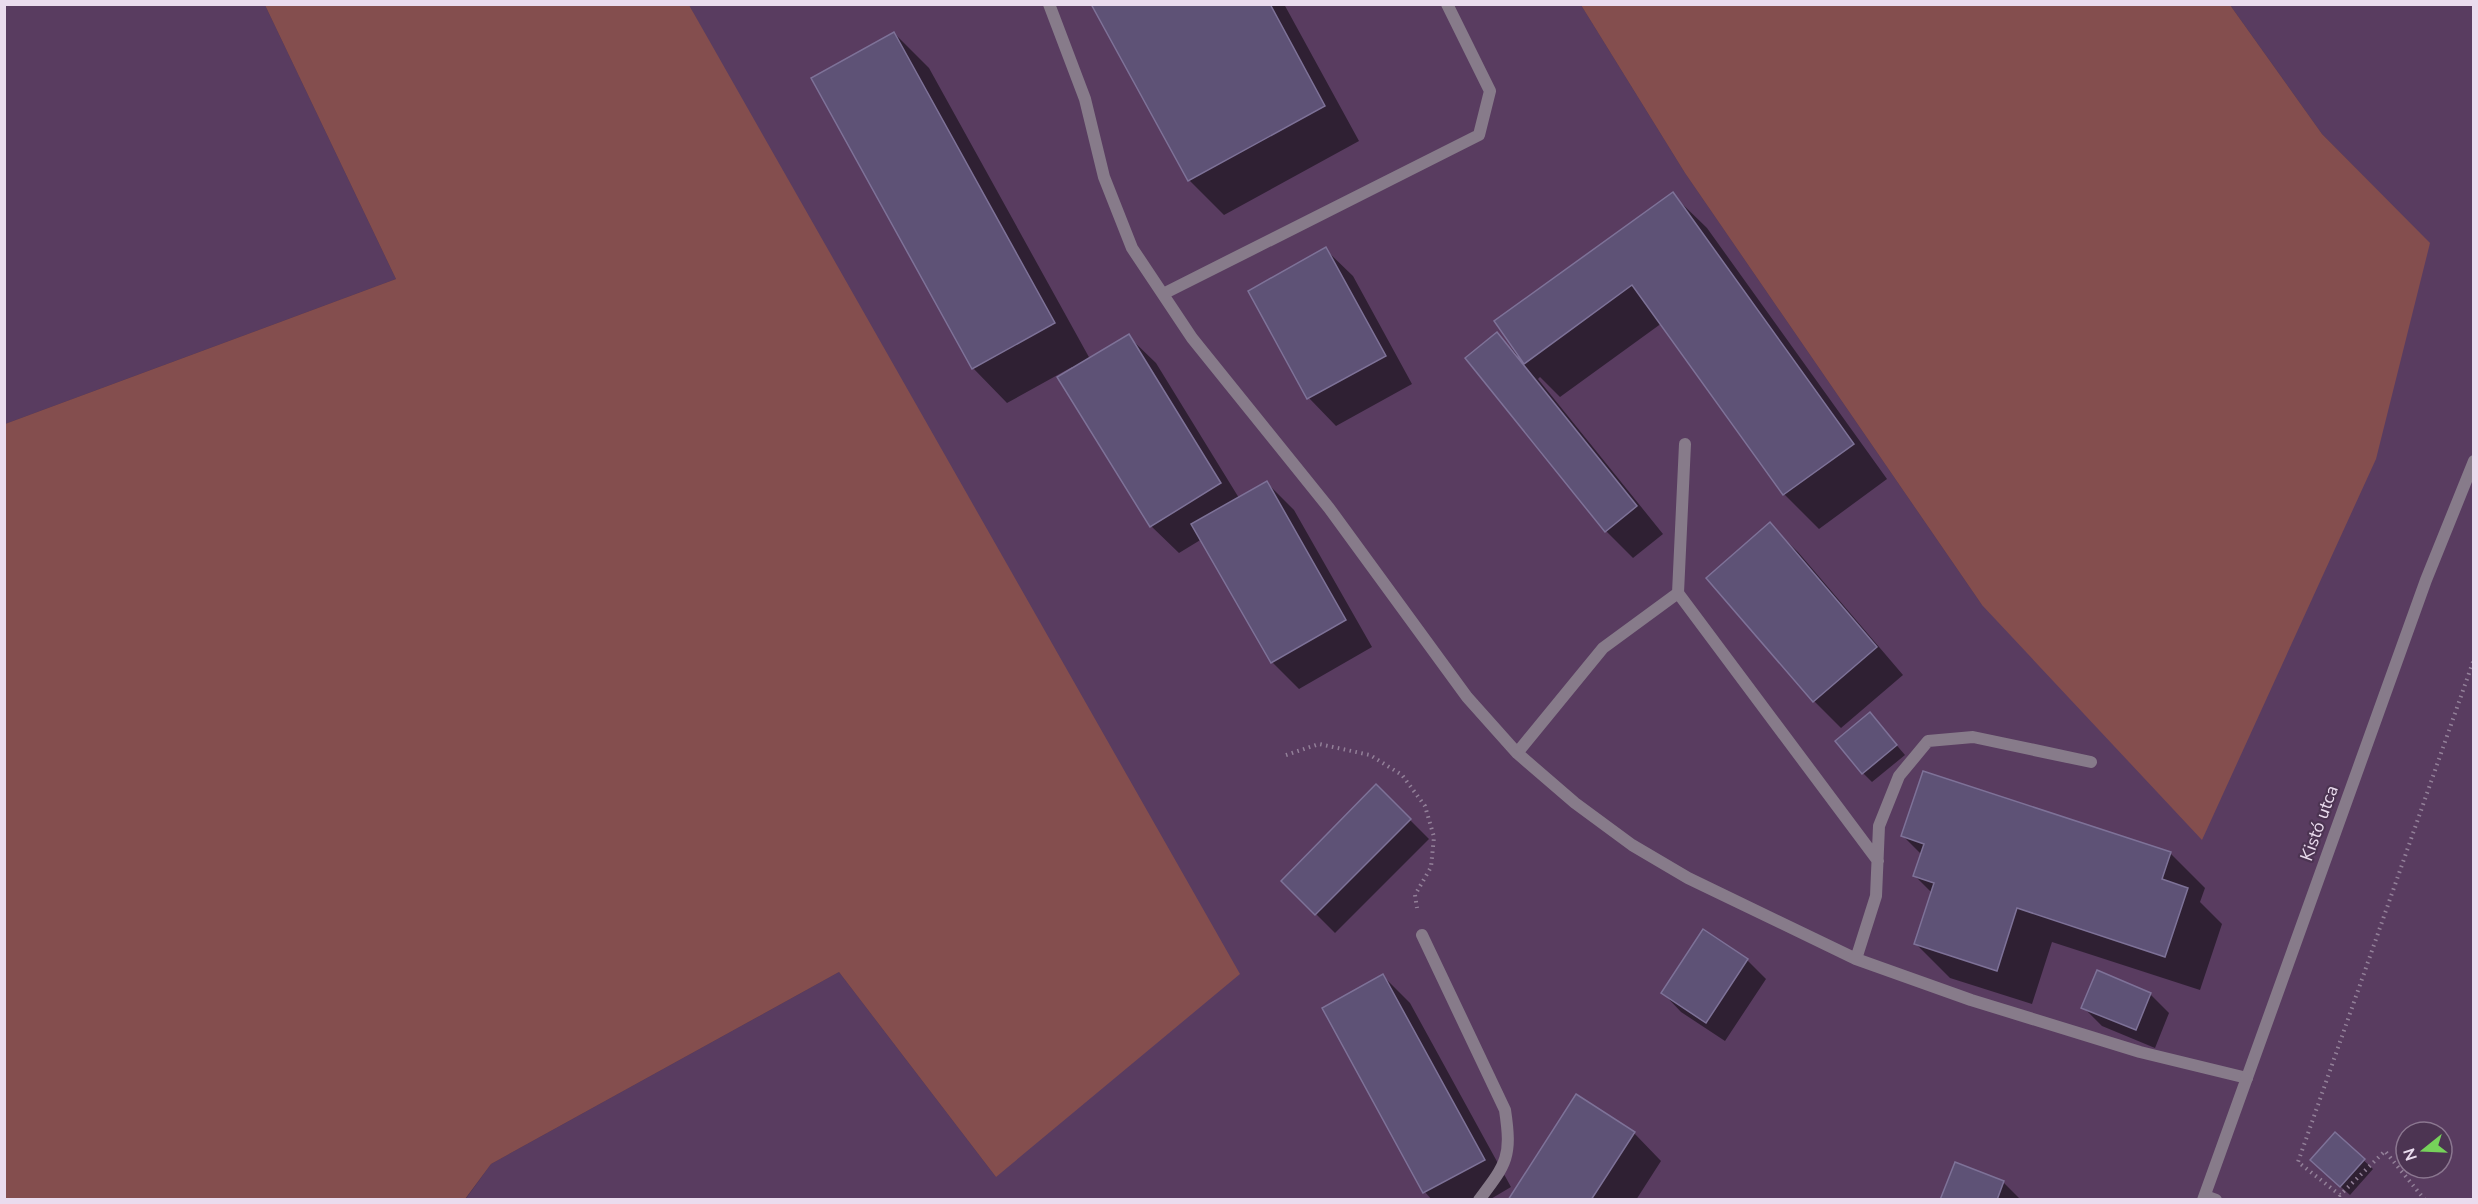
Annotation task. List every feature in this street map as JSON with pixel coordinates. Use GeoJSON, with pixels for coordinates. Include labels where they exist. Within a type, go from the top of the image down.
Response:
{"type":"FeatureCollection","features":[{"type":"Feature","properties":{"kind":"street"},"geometry":{"type":"LineString","coordinates":[[1049,4],[1085,99],[1104,177],[1132,248],[1192,338],[1329,508],[1467,697],[1517,753],[1575,803],[1632,845],[1688,878],[1856,959],[1971,1000],[2140,1052],[2247,1078]]}},
{"type":"Feature","properties":{"kind":"street"},"geometry":{"type":"LineString","coordinates":[[1163,294],[1479,135],[1490,91],[1447,4]]}},
{"type":"Feature","properties":{"kind":"street"},"geometry":{"type":"LineString","coordinates":[[1685,444],[1678,593],[1878,861]]}},
{"type":"Feature","properties":{"kind":"street","name":"Kistó utca"},"geometry":{"type":"LineString","coordinates":[[2208,1198],[2247,1078],[2426,580],[2474,461]]}},
{"type":"Feature","properties":{"kind":"street"},"geometry":{"type":"LineString","coordinates":[[1517,753],[1603,648],[1678,593]]}},
{"type":"Feature","properties":{"kind":"street"},"geometry":{"type":"LineString","coordinates":[[1856,959],[1876,896],[1879,826],[1899,776],[1928,741],[1973,737],[2091,762]]}},
{"type":"Feature","properties":{"kind":"street"},"geometry":{"type":"LineString","coordinates":[[1422,935],[1504,1110],[1509,1138],[1504,1167],[1479,1200]]}},
{"type":"Feature","properties":{"kind":"path"},"geometry":{"type":"LineString","coordinates":[[2425,1200],[2385,1150],[2340,1195],[2298,1162],[2474,659]]}},
{"type":"Feature","properties":{"kind":"path"},"geometry":{"type":"LineString","coordinates":[[1286,755],[1319,744],[1370,755],[1402,775],[1425,806],[1434,837],[1431,867],[1415,895],[1422,935]]}},
{"type":"Feature","properties":{"kind":"shaded area"},"geometry":{"type":"Polygon","coordinates":[[[5,5],[265,5],[396,279],[5,424],[5,5]]]}},
{"type":"Feature","properties":{"kind":"shaded area"},"geometry":{"type":"Polygon","coordinates":[[[265,5],[689,5],[1240,974],[996,1177],[839,972],[491,1164],[465,1199],[5,1199],[5,424],[396,279],[265,5]]]}},
{"type":"Feature","properties":{"kind":"shaded area"},"geometry":{"type":"Polygon","coordinates":[[[689,5],[1581,5],[1685,173],[1982,605],[2430,244],[2322,134],[2230,5],[2473,5],[2473,1199],[465,1200],[491,1164],[839,972],[996,1177],[715,53],[689,5]]]}},
{"type":"Feature","properties":{"kind":"shaded area"},"geometry":{"type":"Polygon","coordinates":[[[1581,5],[2230,5],[2322,134],[2430,243],[2376,459],[2202,840],[1982,605],[1685,173],[1581,5]]]}},
{"type":"Feature","properties":{"kind":"building"},"geometry":{"type":"Polygon","coordinates":[[[1091,4],[1270,4],[1325,106],[1188,181],[1091,4]]]}},
{"type":"Feature","properties":{"kind":"building"},"geometry":{"type":"Polygon","coordinates":[[[894,32],[1055,323],[972,369],[811,78],[894,32]]]}},
{"type":"Feature","properties":{"kind":"building"},"geometry":{"type":"Polygon","coordinates":[[[1673,192],[1854,444],[1783,495],[1632,285],[1524,364],[1494,321],[1673,192]]]}},
{"type":"Feature","properties":{"kind":"building"},"geometry":{"type":"Polygon","coordinates":[[[1326,247],[1386,356],[1307,399],[1248,291],[1326,247]]]}},
{"type":"Feature","properties":{"kind":"building"},"geometry":{"type":"Polygon","coordinates":[[[1497,332],[1637,506],[1605,532],[1465,358],[1497,332]]]}},
{"type":"Feature","properties":{"kind":"building"},"geometry":{"type":"Polygon","coordinates":[[[1129,334],[1221,483],[1150,527],[1057,377],[1129,334]]]}},
{"type":"Feature","properties":{"kind":"building"},"geometry":{"type":"Polygon","coordinates":[[[1267,481],[1346,620],[1271,663],[1191,524],[1267,481]]]}},
{"type":"Feature","properties":{"kind":"building"},"geometry":{"type":"Polygon","coordinates":[[[1770,522],[1877,647],[1813,702],[1706,578],[1770,522]]]}},
{"type":"Feature","properties":{"kind":"building"},"geometry":{"type":"Polygon","coordinates":[[[1870,712],[1897,745],[1862,774],[1835,741],[1870,712]]]}},
{"type":"Feature","properties":{"kind":"building"},"geometry":{"type":"Polygon","coordinates":[[[1923,771],[2171,852],[2162,879],[2188,888],[2165,957],[2017,908],[1997,971],[1914,944],[1934,883],[1913,876],[1924,844],[1901,836],[1923,771]]]}},
{"type":"Feature","properties":{"kind":"building"},"geometry":{"type":"Polygon","coordinates":[[[1376,784],[1411,819],[1315,915],[1281,881],[1376,784]]]}},
{"type":"Feature","properties":{"kind":"building"},"geometry":{"type":"Polygon","coordinates":[[[1703,929],[1748,959],[1706,1023],[1661,993],[1703,929]]]}},
{"type":"Feature","properties":{"kind":"building"},"geometry":{"type":"Polygon","coordinates":[[[2097,970],[2151,993],[2136,1030],[2081,1008],[2097,970]]]}},
{"type":"Feature","properties":{"kind":"building"},"geometry":{"type":"Polygon","coordinates":[[[1383,974],[1485,1160],[1423,1193],[1322,1008],[1383,974]]]}},
{"type":"Feature","properties":{"kind":"building"},"geometry":{"type":"Polygon","coordinates":[[[1576,1094],[1635,1132],[1591,1200],[1508,1200],[1576,1094]]]}},
{"type":"Feature","properties":{"kind":"building"},"geometry":{"type":"Polygon","coordinates":[[[2335,1132],[2365,1159],[2340,1187],[2310,1160],[2335,1132]]]}},
{"type":"Feature","properties":{"kind":"building"},"geometry":{"type":"Polygon","coordinates":[[[1955,1162],[2004,1181],[1997,1200],[1940,1200],[1955,1162]]]}}]}
